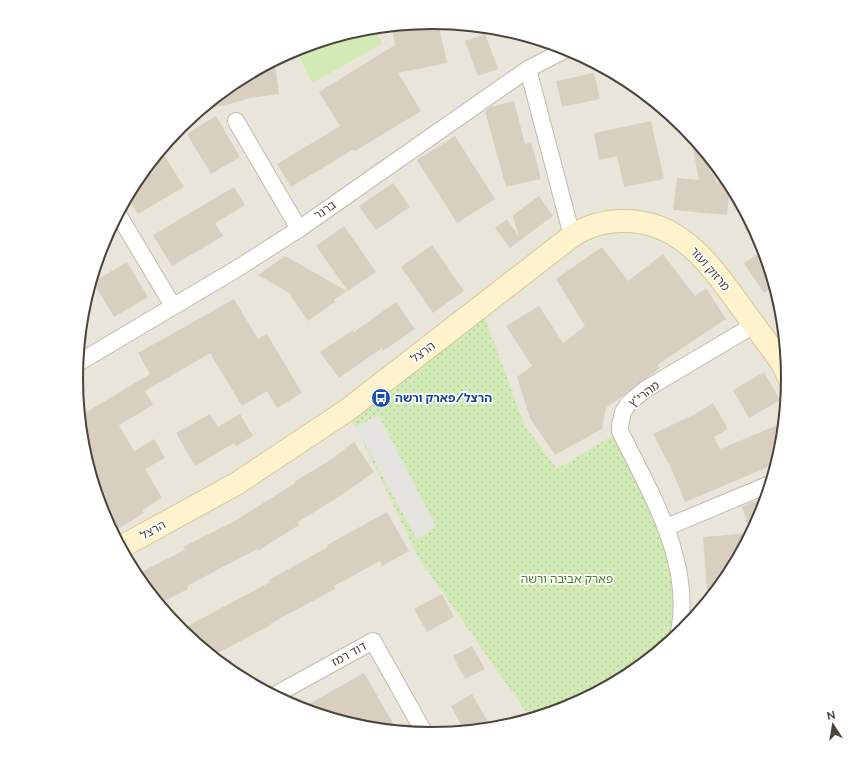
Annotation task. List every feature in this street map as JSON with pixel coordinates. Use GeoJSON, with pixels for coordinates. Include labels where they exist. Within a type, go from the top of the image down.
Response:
{"type":"FeatureCollection","features":[{"type":"Feature","properties":{"kind":"street","name":"ברנר"},"geometry":{"type":"LineString","coordinates":[[84,359],[238,268],[299,229],[528,69],[559,53]]}},
{"type":"Feature","properties":{"kind":"street"},"geometry":{"type":"LineString","coordinates":[[528,69],[572,236]]}},
{"type":"Feature","properties":{"kind":"street"},"geometry":{"type":"LineString","coordinates":[[236,121],[299,229]]}},
{"type":"Feature","properties":{"kind":"street"},"geometry":{"type":"LineString","coordinates":[[121,220],[173,306]]}},
{"type":"Feature","properties":{"kind":"street","name":"מרזוק ועזר"},"geometry":{"type":"LineString","coordinates":[[572,236],[589,226],[619,221],[648,223],[671,232],[691,247],[711,267],[781,361]]}},
{"type":"Feature","properties":{"kind":"street","name":"הרצל"},"geometry":{"type":"LineString","coordinates":[[125,544],[236,484],[346,411],[572,236]]}},
{"type":"Feature","properties":{"kind":"street","name":"מהרי\"ץ"},"geometry":{"type":"LineString","coordinates":[[679,627],[681,607],[680,579],[675,556],[667,527],[620,431],[623,412],[628,404],[646,389],[754,325]]}},
{"type":"Feature","properties":{"kind":"street"},"geometry":{"type":"LineString","coordinates":[[667,527],[765,486]]}},
{"type":"Feature","properties":{"kind":"street","name":"דוד רמז"},"geometry":{"type":"LineString","coordinates":[[279,693],[373,641],[421,728]]}},
{"type":"Feature","properties":{"kind":"shaded area"},"geometry":{"type":"Polygon","coordinates":[[[432,29],[478,32],[523,41],[545,48],[587,65],[607,76],[627,88],[663,116],[680,131],[710,166],[723,184],[746,224],[770,288],[779,333],[782,378],[779,424],[770,469],[763,491],[746,533],[735,553],[723,573],[695,609],[680,626],[645,656],[627,669],[587,692],[523,716],[478,725],[455,727],[432,728],[387,725],[342,716],[320,709],[278,692],[258,681],[238,669],[202,641],[185,626],[155,591],[142,573],[119,533],[95,469],[86,424],[84,401],[83,378],[86,333],[95,288],[102,266],[119,224],[130,204],[142,184],[170,148],[185,131],[220,101],[238,88],[278,65],[342,41],[387,32],[410,30],[432,29]]]}},
{"type":"Feature","properties":{"kind":"shaded area"},"geometry":{"type":"Polygon","coordinates":[[[378,415],[436,526],[417,540],[356,427],[378,415]]]}},
{"type":"Feature","properties":{"kind":"green space"},"geometry":{"type":"Polygon","coordinates":[[[377,34],[382,44],[312,83],[299,56],[342,41],[377,34]]]}},
{"type":"Feature","properties":{"kind":"green space","name":"פארק אביבה ורשה"},"geometry":{"type":"Polygon","coordinates":[[[481,307],[524,424],[557,469],[620,431],[675,555],[678,628],[645,656],[607,681],[566,701],[528,714],[418,557],[356,427],[346,411],[481,307]]]}},
{"type":"Feature","properties":{"kind":"building"},"geometry":{"type":"Polygon","coordinates":[[[439,29],[447,63],[398,73],[421,111],[355,151],[354,149],[291,187],[277,164],[340,126],[319,92],[395,45],[392,32],[439,29]]]}},
{"type":"Feature","properties":{"kind":"building"},"geometry":{"type":"Polygon","coordinates":[[[485,34],[498,69],[478,76],[465,41],[485,34]]]}},
{"type":"Feature","properties":{"kind":"building"},"geometry":{"type":"Polygon","coordinates":[[[275,67],[279,94],[244,99],[245,100],[212,108],[238,88],[275,67]]]}},
{"type":"Feature","properties":{"kind":"building"},"geometry":{"type":"Polygon","coordinates":[[[594,73],[600,99],[562,107],[556,81],[594,73]]]}},
{"type":"Feature","properties":{"kind":"building"},"geometry":{"type":"Polygon","coordinates":[[[514,101],[525,144],[531,142],[541,179],[506,187],[485,111],[490,107],[514,101]]]}},
{"type":"Feature","properties":{"kind":"building"},"geometry":{"type":"Polygon","coordinates":[[[216,116],[240,157],[211,174],[187,134],[216,116]]]}},
{"type":"Feature","properties":{"kind":"building"},"geometry":{"type":"Polygon","coordinates":[[[651,121],[664,179],[624,187],[617,156],[599,160],[594,133],[651,121]]]}},
{"type":"Feature","properties":{"kind":"building"},"geometry":{"type":"Polygon","coordinates":[[[455,136],[495,199],[457,223],[417,160],[455,136]]]}},
{"type":"Feature","properties":{"kind":"building"},"geometry":{"type":"Polygon","coordinates":[[[692,145],[714,171],[716,182],[722,182],[729,194],[727,215],[673,210],[677,178],[699,180],[692,145]]]}},
{"type":"Feature","properties":{"kind":"building"},"geometry":{"type":"Polygon","coordinates":[[[164,155],[184,187],[138,214],[131,203],[142,184],[164,155]]]}},
{"type":"Feature","properties":{"kind":"building"},"geometry":{"type":"Polygon","coordinates":[[[393,183],[410,207],[376,230],[359,206],[393,183]]]}},
{"type":"Feature","properties":{"kind":"building"},"geometry":{"type":"Polygon","coordinates":[[[234,187],[245,205],[215,223],[223,236],[172,266],[153,235],[234,187]]]}},
{"type":"Feature","properties":{"kind":"building"},"geometry":{"type":"Polygon","coordinates":[[[539,196],[553,216],[510,248],[495,228],[507,219],[519,237],[513,215],[539,196]]]}},
{"type":"Feature","properties":{"kind":"building"},"geometry":{"type":"Polygon","coordinates":[[[344,226],[376,272],[348,291],[316,246],[344,226]]]}},
{"type":"Feature","properties":{"kind":"building"},"geometry":{"type":"Polygon","coordinates":[[[432,245],[464,291],[433,313],[401,267],[432,245]]]}},
{"type":"Feature","properties":{"kind":"building"},"geometry":{"type":"Polygon","coordinates":[[[602,247],[628,281],[663,254],[695,296],[706,288],[726,319],[657,365],[660,368],[606,408],[602,429],[555,455],[530,418],[517,377],[532,366],[506,326],[539,306],[563,343],[585,326],[556,279],[602,247]]]}},
{"type":"Feature","properties":{"kind":"building"},"geometry":{"type":"Polygon","coordinates":[[[758,254],[770,289],[764,293],[744,263],[758,254]]]}},
{"type":"Feature","properties":{"kind":"building"},"geometry":{"type":"Polygon","coordinates":[[[285,256],[347,291],[334,300],[335,302],[308,321],[289,293],[258,275],[285,256]]]}},
{"type":"Feature","properties":{"kind":"building"},"geometry":{"type":"Polygon","coordinates":[[[127,262],[148,297],[114,317],[96,286],[98,279],[127,262]]]}},
{"type":"Feature","properties":{"kind":"building"},"geometry":{"type":"Polygon","coordinates":[[[234,299],[258,339],[267,334],[302,393],[277,408],[267,391],[242,406],[210,353],[145,391],[153,405],[119,425],[134,451],[154,439],[165,458],[145,469],[162,498],[142,510],[144,513],[117,529],[95,469],[85,413],[150,374],[138,353],[234,299]]]}},
{"type":"Feature","properties":{"kind":"building"},"geometry":{"type":"Polygon","coordinates":[[[396,302],[415,329],[383,351],[382,348],[339,378],[320,352],[353,330],[354,332],[396,302]]]}},
{"type":"Feature","properties":{"kind":"building"},"geometry":{"type":"Polygon","coordinates":[[[764,372],[780,400],[749,418],[733,390],[764,372]]]}},
{"type":"Feature","properties":{"kind":"building"},"geometry":{"type":"Polygon","coordinates":[[[713,403],[728,429],[714,437],[720,449],[779,425],[771,466],[685,502],[669,463],[653,434],[695,414],[713,403]]]}},
{"type":"Feature","properties":{"kind":"building"},"geometry":{"type":"Polygon","coordinates":[[[210,414],[218,427],[240,414],[253,436],[236,446],[234,443],[195,466],[176,433],[210,414]]]}},
{"type":"Feature","properties":{"kind":"building"},"geometry":{"type":"Polygon","coordinates":[[[354,442],[374,472],[337,498],[298,522],[299,525],[258,551],[257,549],[187,586],[188,589],[164,601],[141,572],[185,550],[183,547],[235,521],[330,460],[354,442]]]}},
{"type":"Feature","properties":{"kind":"building"},"geometry":{"type":"Polygon","coordinates":[[[760,500],[748,527],[742,506],[760,500]]]}},
{"type":"Feature","properties":{"kind":"building"},"geometry":{"type":"Polygon","coordinates":[[[387,512],[409,551],[382,566],[380,561],[334,586],[335,589],[217,653],[186,627],[270,582],[269,580],[328,547],[327,545],[387,512]]]}},
{"type":"Feature","properties":{"kind":"building"},"geometry":{"type":"Polygon","coordinates":[[[746,533],[723,573],[707,594],[703,537],[746,533]]]}},
{"type":"Feature","properties":{"kind":"building"},"geometry":{"type":"Polygon","coordinates":[[[442,594],[454,617],[427,632],[414,609],[442,594]]]}},
{"type":"Feature","properties":{"kind":"building"},"geometry":{"type":"Polygon","coordinates":[[[472,646],[485,669],[465,679],[453,656],[472,646]]]}},
{"type":"Feature","properties":{"kind":"building"},"geometry":{"type":"Polygon","coordinates":[[[364,673],[394,726],[342,716],[308,704],[364,673]]]}},
{"type":"Feature","properties":{"kind":"building"},"geometry":{"type":"Polygon","coordinates":[[[472,694],[489,723],[462,726],[451,706],[472,694]]]}},
{"type":"Feature","properties":{"kind":"place","name":"הרצל/פארק ורשה"},"geometry":{"type":"Point","coordinates":[381,398]}}]}
